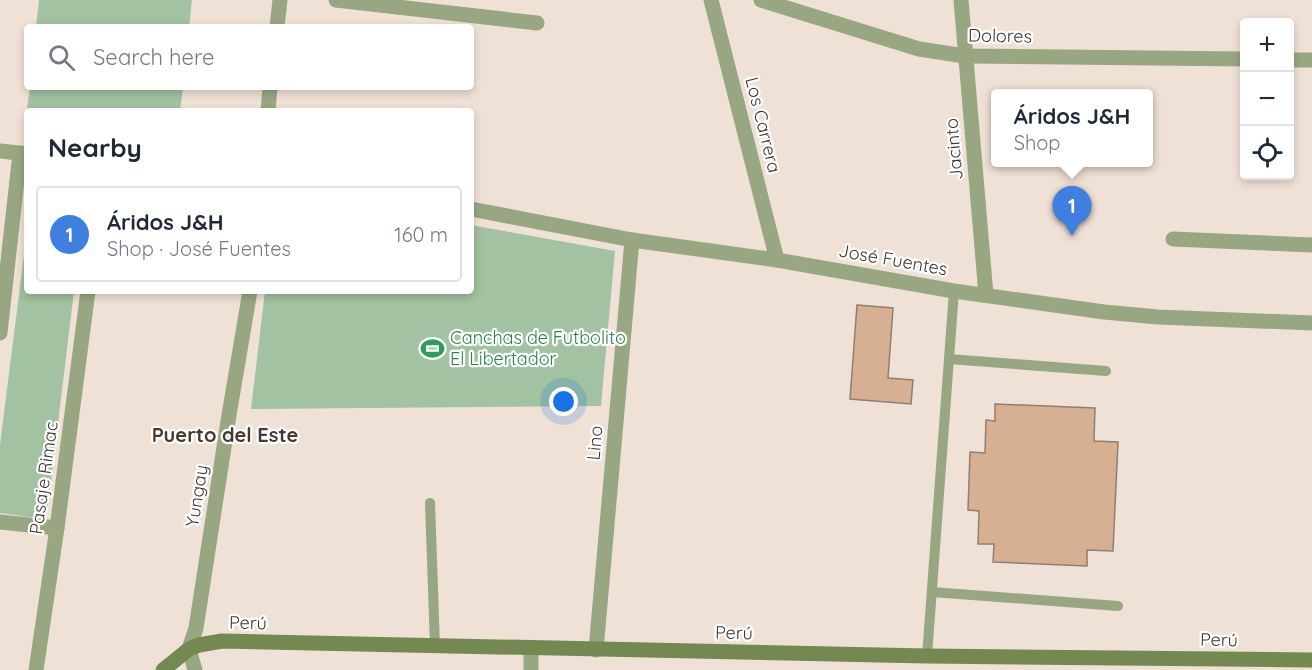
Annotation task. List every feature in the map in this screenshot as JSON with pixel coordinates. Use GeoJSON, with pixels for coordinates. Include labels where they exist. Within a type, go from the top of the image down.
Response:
{"type":"FeatureCollection","features":[{"type":"Feature","properties":{"kind":"street"},"geometry":{"type":"LineString","coordinates":[[277,24],[280,0]]}},
{"type":"Feature","properties":{"kind":"street"},"geometry":{"type":"LineString","coordinates":[[336,0],[537,23]]}},
{"type":"Feature","properties":{"kind":"street","name":"Los Carrera"},"geometry":{"type":"LineString","coordinates":[[711,0],[777,260]]}},
{"type":"Feature","properties":{"kind":"street","name":"Dolores"},"geometry":{"type":"LineString","coordinates":[[761,0],[919,49],[965,56],[1240,59]]}},
{"type":"Feature","properties":{"kind":"street","name":"Jacinto"},"geometry":{"type":"LineString","coordinates":[[961,0],[986,295]]}},
{"type":"Feature","properties":{"kind":"street"},"geometry":{"type":"LineString","coordinates":[[1294,60],[1312,60]]}},
{"type":"Feature","properties":{"kind":"street"},"geometry":{"type":"LineString","coordinates":[[268,108],[270,90]]}},
{"type":"Feature","properties":{"kind":"street"},"geometry":{"type":"LineString","coordinates":[[0,151],[23,153],[0,333]]}},
{"type":"Feature","properties":{"kind":"street","name":"José Fuentes"},"geometry":{"type":"LineString","coordinates":[[474,210],[632,240],[777,260],[954,291],[1104,312],[1312,323]]}},
{"type":"Feature","properties":{"kind":"street"},"geometry":{"type":"LineString","coordinates":[[1173,239],[1312,245]]}},
{"type":"Feature","properties":{"kind":"street","name":"Lino"},"geometry":{"type":"LineString","coordinates":[[596,650],[632,240]]}},
{"type":"Feature","properties":{"kind":"street","name":"Pasaje Rimac"},"geometry":{"type":"LineString","coordinates":[[36,670],[88,294]]}},
{"type":"Feature","properties":{"kind":"street","name":"Yungay"},"geometry":{"type":"LineString","coordinates":[[189,650],[196,628],[249,294]]}},
{"type":"Feature","properties":{"kind":"street"},"geometry":{"type":"LineString","coordinates":[[0,522],[57,528]]}},
{"type":"Feature","properties":{"kind":"street","name":"Perú"},"geometry":{"type":"LineString","coordinates":[[163,670],[199,645],[222,641],[927,656],[1312,660]]}},
{"type":"Feature","properties":{"kind":"street"},"geometry":{"type":"LineString","coordinates":[[531,648],[531,670]]}},
{"type":"Feature","properties":{"kind":"street"},"geometry":{"type":"LineString","coordinates":[[189,650],[195,670]]}},
{"type":"Feature","properties":{"kind":"lane"},"geometry":{"type":"LineString","coordinates":[[927,656],[954,291]]}},
{"type":"Feature","properties":{"kind":"lane"},"geometry":{"type":"LineString","coordinates":[[949,359],[1106,371]]}},
{"type":"Feature","properties":{"kind":"lane"},"geometry":{"type":"LineString","coordinates":[[430,503],[435,646]]}},
{"type":"Feature","properties":{"kind":"lane"},"geometry":{"type":"LineString","coordinates":[[932,592],[1118,606]]}},
{"type":"Feature","properties":{"kind":"green space"},"geometry":{"type":"Polygon","coordinates":[[[39,0],[192,0],[189,24],[36,24],[39,0]]]}},
{"type":"Feature","properties":{"kind":"green space"},"geometry":{"type":"Polygon","coordinates":[[[30,90],[183,90],[180,108],[27,108],[30,90]]]}},
{"type":"Feature","properties":{"kind":"green space","name":"Canchas de Futbolito El Libertador"},"geometry":{"type":"Polygon","coordinates":[[[474,226],[615,251],[601,406],[251,409],[265,294],[474,294],[474,226]]]}},
{"type":"Feature","properties":{"kind":"green space"},"geometry":{"type":"Polygon","coordinates":[[[24,255],[24,294],[74,294],[47,514],[36,518],[0,513],[0,445],[24,255]]]}},
{"type":"Feature","properties":{"kind":"building"},"geometry":{"type":"Polygon","coordinates":[[[857,305],[893,308],[888,378],[913,380],[911,404],[850,399],[857,305]]]}},
{"type":"Feature","properties":{"kind":"building"},"geometry":{"type":"Polygon","coordinates":[[[995,404],[1095,408],[1094,441],[1118,442],[1113,551],[1087,550],[1087,566],[993,562],[994,544],[978,544],[979,511],[968,510],[970,452],[985,453],[986,420],[995,421],[995,404]]]}},
{"type":"Feature","properties":{"kind":"place","name":"Áridos J&H"},"geometry":{"type":"Point","coordinates":[1072,236]}},
{"type":"Feature","properties":{"kind":"place","name":"Canchas de Futbolito El Libertador"},"geometry":{"type":"Point","coordinates":[432,348]}},
{"type":"Feature","properties":{"kind":"district","name":"Puerto del Este"},"geometry":{"type":"Point","coordinates":[225,435]}}]}
